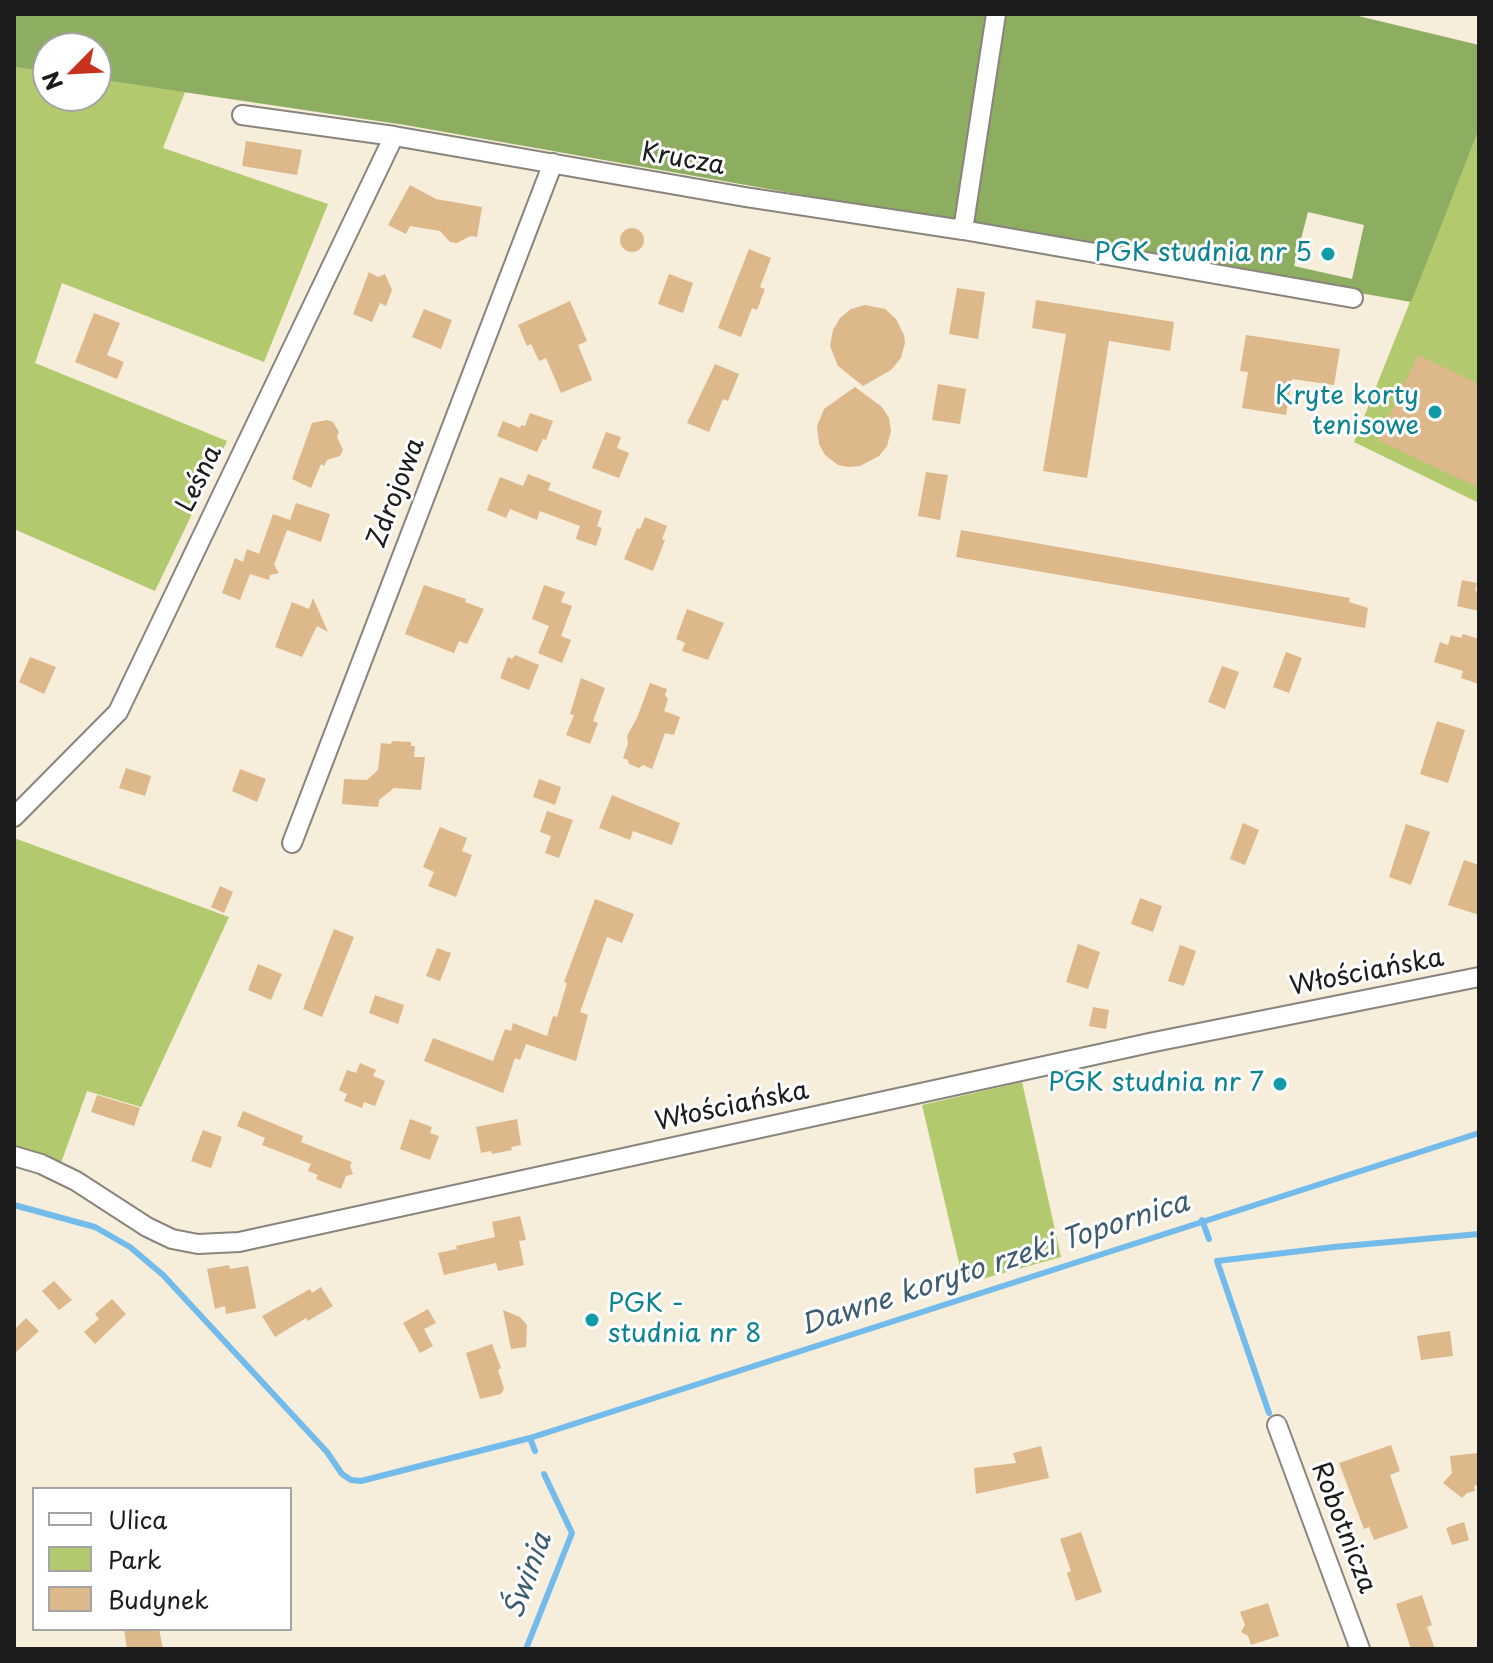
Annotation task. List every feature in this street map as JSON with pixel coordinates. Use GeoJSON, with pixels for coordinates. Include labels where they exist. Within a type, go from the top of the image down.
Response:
{"type":"FeatureCollection","features":[{"type":"Feature","properties":{"kind":"street"},"geometry":{"type":"LineString","coordinates":[[963,230],[996,14]]}},
{"type":"Feature","properties":{"kind":"street","name":"Krucza"},"geometry":{"type":"LineString","coordinates":[[242,115],[394,136],[1353,298]]}},
{"type":"Feature","properties":{"kind":"street","name":"Leśna"},"geometry":{"type":"LineString","coordinates":[[14,817],[118,712],[394,136]]}},
{"type":"Feature","properties":{"kind":"street","name":"Zdrojowa"},"geometry":{"type":"LineString","coordinates":[[292,843],[553,163]]}},
{"type":"Feature","properties":{"kind":"street","name":"Włościańska"},"geometry":{"type":"LineString","coordinates":[[14,1156],[41,1164],[76,1181],[147,1227],[172,1239],[198,1244],[239,1242],[1154,1042],[1479,977]]}},
{"type":"Feature","properties":{"kind":"street","name":"Robotnicza"},"geometry":{"type":"LineString","coordinates":[[1277,1425],[1360,1649]]}},
{"type":"Feature","properties":{"kind":"green space"},"geometry":{"type":"Polygon","coordinates":[[[14,14],[1350,14],[1479,45],[1479,129],[1411,302],[405,125],[112,81],[112,32],[32,32],[32,70],[14,67],[14,14]],[[1308,212],[1294,266],[1352,279],[1364,225],[1308,212]]]}},
{"type":"Feature","properties":{"kind":"green space"},"geometry":{"type":"Polygon","coordinates":[[[14,67],[32,70],[32,112],[112,112],[112,81],[185,92],[163,148],[328,204],[264,362],[62,283],[35,363],[227,441],[155,591],[14,529],[14,67]]]}},
{"type":"Feature","properties":{"kind":"green space"},"geometry":{"type":"Polygon","coordinates":[[[1479,129],[1479,503],[1354,442],[1479,129]]]}},
{"type":"Feature","properties":{"kind":"green space"},"geometry":{"type":"Polygon","coordinates":[[[14,838],[229,917],[141,1107],[87,1091],[61,1163],[14,1146],[14,838]]]}},
{"type":"Feature","properties":{"kind":"green space"},"geometry":{"type":"Polygon","coordinates":[[[1022,1082],[1061,1257],[964,1284],[922,1105],[1022,1082]]]}},
{"type":"Feature","properties":{"kind":"building"},"geometry":{"type":"Polygon","coordinates":[[[246,141],[302,150],[297,175],[242,166],[246,141]]]}},
{"type":"Feature","properties":{"kind":"building"},"geometry":{"type":"Polygon","coordinates":[[[410,185],[436,199],[482,207],[477,237],[470,236],[457,243],[450,242],[440,231],[410,226],[406,234],[388,225],[410,185]]]}},
{"type":"Feature","properties":{"kind":"building"},"geometry":{"type":"Polygon","coordinates":[[[632,228],[643,235],[644,240],[637,251],[632,252],[621,245],[620,240],[627,229],[632,228]]]}},
{"type":"Feature","properties":{"kind":"building"},"geometry":{"type":"Polygon","coordinates":[[[749,249],[771,258],[760,287],[765,289],[757,310],[752,308],[741,337],[718,328],[749,249]]]}},
{"type":"Feature","properties":{"kind":"building"},"geometry":{"type":"Polygon","coordinates":[[[369,272],[378,277],[385,274],[392,290],[386,306],[380,303],[372,322],[353,314],[369,272]]]}},
{"type":"Feature","properties":{"kind":"building"},"geometry":{"type":"Polygon","coordinates":[[[669,274],[693,283],[683,313],[658,304],[669,274]]]}},
{"type":"Feature","properties":{"kind":"building"},"geometry":{"type":"Polygon","coordinates":[[[957,288],[985,292],[978,339],[949,334],[957,288]]]}},
{"type":"Feature","properties":{"kind":"building"},"geometry":{"type":"Polygon","coordinates":[[[1036,300],[1174,322],[1170,351],[1109,341],[1087,478],[1043,471],[1066,334],[1032,328],[1036,300]]]}},
{"type":"Feature","properties":{"kind":"building"},"geometry":{"type":"Polygon","coordinates":[[[570,301],[587,341],[578,345],[592,380],[561,393],[546,358],[539,361],[531,344],[527,346],[518,325],[570,301]]]}},
{"type":"Feature","properties":{"kind":"building"},"geometry":{"type":"Polygon","coordinates":[[[865,305],[885,309],[896,319],[905,343],[901,358],[891,370],[863,386],[838,366],[830,346],[833,330],[840,318],[851,309],[865,305]]]}},
{"type":"Feature","properties":{"kind":"building"},"geometry":{"type":"Polygon","coordinates":[[[424,309],[452,320],[441,349],[412,337],[424,309]]]}},
{"type":"Feature","properties":{"kind":"building"},"geometry":{"type":"Polygon","coordinates":[[[94,313],[120,323],[107,355],[124,362],[117,379],[75,362],[94,313]]]}},
{"type":"Feature","properties":{"kind":"building"},"geometry":{"type":"Polygon","coordinates":[[[1246,335],[1340,349],[1334,385],[1292,379],[1286,415],[1242,408],[1248,372],[1240,371],[1246,335]]]}},
{"type":"Feature","properties":{"kind":"building","name":"Kryte korty tenisowe"},"geometry":{"type":"Polygon","coordinates":[[[1418,355],[1479,384],[1479,488],[1378,440],[1418,355]]]}},
{"type":"Feature","properties":{"kind":"building"},"geometry":{"type":"Polygon","coordinates":[[[715,364],[739,374],[728,401],[723,399],[709,432],[687,423],[715,364]]]}},
{"type":"Feature","properties":{"kind":"building"},"geometry":{"type":"Polygon","coordinates":[[[938,384],[966,389],[960,424],[932,420],[938,384]]]}},
{"type":"Feature","properties":{"kind":"building"},"geometry":{"type":"Polygon","coordinates":[[[855,387],[882,407],[889,418],[891,431],[887,446],[879,456],[860,466],[848,467],[838,465],[825,455],[819,444],[817,426],[824,409],[855,387]]]}},
{"type":"Feature","properties":{"kind":"building"},"geometry":{"type":"Polygon","coordinates":[[[530,413],[553,421],[546,440],[543,439],[537,452],[497,436],[503,421],[520,428],[521,425],[525,426],[530,413]]]}},
{"type":"Feature","properties":{"kind":"building"},"geometry":{"type":"Polygon","coordinates":[[[333,422],[339,432],[337,437],[343,450],[340,456],[327,460],[324,466],[321,464],[311,488],[292,479],[312,423],[333,422]]]}},
{"type":"Feature","properties":{"kind":"building"},"geometry":{"type":"Polygon","coordinates":[[[606,432],[621,437],[617,448],[629,453],[619,478],[592,468],[606,432]]]}},
{"type":"Feature","properties":{"kind":"building"},"geometry":{"type":"Polygon","coordinates":[[[926,472],[948,475],[940,520],[918,516],[926,472]]]}},
{"type":"Feature","properties":{"kind":"building"},"geometry":{"type":"Polygon","coordinates":[[[528,474],[551,483],[548,490],[602,511],[597,526],[602,528],[596,546],[576,539],[580,526],[540,511],[537,520],[510,509],[506,518],[487,510],[500,477],[523,486],[528,474]]]}},
{"type":"Feature","properties":{"kind":"building"},"geometry":{"type":"Polygon","coordinates":[[[296,503],[330,514],[321,542],[287,530],[274,565],[279,573],[270,575],[269,580],[250,574],[240,600],[222,593],[235,558],[243,562],[247,549],[259,554],[273,514],[290,520],[296,503]]]}},
{"type":"Feature","properties":{"kind":"building"},"geometry":{"type":"Polygon","coordinates":[[[645,517],[667,526],[653,571],[624,559],[645,517]]]}},
{"type":"Feature","properties":{"kind":"building"},"geometry":{"type":"Polygon","coordinates":[[[961,530],[1350,598],[1349,602],[1368,608],[1365,628],[956,557],[961,530]]]}},
{"type":"Feature","properties":{"kind":"building"},"geometry":{"type":"Polygon","coordinates":[[[1462,580],[1477,583],[1475,591],[1479,592],[1479,611],[1457,606],[1462,580]]]}},
{"type":"Feature","properties":{"kind":"building"},"geometry":{"type":"Polygon","coordinates":[[[424,585],[466,599],[465,602],[484,609],[467,644],[459,641],[454,653],[405,634],[424,585]]]}},
{"type":"Feature","properties":{"kind":"building"},"geometry":{"type":"Polygon","coordinates":[[[544,585],[565,592],[561,602],[572,606],[561,636],[571,640],[562,663],[538,653],[549,626],[532,619],[544,585]]]}},
{"type":"Feature","properties":{"kind":"building"},"geometry":{"type":"Polygon","coordinates":[[[313,598],[328,632],[317,626],[302,657],[275,647],[292,602],[309,609],[313,598]]]}},
{"type":"Feature","properties":{"kind":"building"},"geometry":{"type":"Polygon","coordinates":[[[687,609],[724,623],[708,660],[682,651],[685,643],[676,639],[687,609]]]}},
{"type":"Feature","properties":{"kind":"building"},"geometry":{"type":"Polygon","coordinates":[[[1463,634],[1479,639],[1479,684],[1461,678],[1463,671],[1434,662],[1440,642],[1448,645],[1451,635],[1461,638],[1463,634]]]}},
{"type":"Feature","properties":{"kind":"building"},"geometry":{"type":"Polygon","coordinates":[[[1286,652],[1302,658],[1289,693],[1273,687],[1286,652]]]}},
{"type":"Feature","properties":{"kind":"building"},"geometry":{"type":"Polygon","coordinates":[[[515,655],[539,665],[529,690],[500,678],[508,657],[512,659],[515,655]]]}},
{"type":"Feature","properties":{"kind":"building"},"geometry":{"type":"Polygon","coordinates":[[[30,657],[56,667],[44,694],[19,682],[30,657]]]}},
{"type":"Feature","properties":{"kind":"building"},"geometry":{"type":"Polygon","coordinates":[[[1222,666],[1239,672],[1225,709],[1208,702],[1222,666]]]}},
{"type":"Feature","properties":{"kind":"building"},"geometry":{"type":"Polygon","coordinates":[[[581,678],[605,688],[593,721],[598,723],[590,744],[566,735],[574,715],[570,714],[581,678]]]}},
{"type":"Feature","properties":{"kind":"building"},"geometry":{"type":"Polygon","coordinates":[[[650,683],[667,689],[664,711],[680,717],[674,735],[665,733],[652,769],[643,765],[639,768],[623,758],[628,744],[627,736],[650,683]]]}},
{"type":"Feature","properties":{"kind":"building"},"geometry":{"type":"Polygon","coordinates":[[[1437,721],[1465,730],[1448,783],[1420,774],[1437,721]]]}},
{"type":"Feature","properties":{"kind":"building"},"geometry":{"type":"Polygon","coordinates":[[[392,741],[411,742],[411,746],[415,746],[414,757],[425,757],[421,790],[394,788],[379,800],[378,807],[342,804],[344,779],[367,780],[378,770],[381,743],[391,744],[392,741]]]}},
{"type":"Feature","properties":{"kind":"building"},"geometry":{"type":"Polygon","coordinates":[[[126,768],[151,776],[145,796],[119,788],[126,768]]]}},
{"type":"Feature","properties":{"kind":"building"},"geometry":{"type":"Polygon","coordinates":[[[240,769],[266,779],[257,802],[232,791],[240,769]]]}},
{"type":"Feature","properties":{"kind":"building"},"geometry":{"type":"Polygon","coordinates":[[[539,779],[561,787],[555,805],[533,797],[539,779]]]}},
{"type":"Feature","properties":{"kind":"building"},"geometry":{"type":"Polygon","coordinates":[[[612,795],[680,823],[672,845],[633,831],[630,840],[599,828],[612,795]]]}},
{"type":"Feature","properties":{"kind":"building"},"geometry":{"type":"Polygon","coordinates":[[[547,811],[573,820],[559,858],[545,853],[551,836],[540,832],[547,811]]]}},
{"type":"Feature","properties":{"kind":"building"},"geometry":{"type":"Polygon","coordinates":[[[1243,823],[1259,830],[1245,865],[1230,859],[1243,823]]]}},
{"type":"Feature","properties":{"kind":"building"},"geometry":{"type":"Polygon","coordinates":[[[1406,824],[1430,832],[1411,885],[1389,877],[1406,824]]]}},
{"type":"Feature","properties":{"kind":"building"},"geometry":{"type":"Polygon","coordinates":[[[440,827],[467,838],[462,851],[472,855],[456,897],[428,886],[434,872],[423,867],[440,827]]]}},
{"type":"Feature","properties":{"kind":"building"},"geometry":{"type":"Polygon","coordinates":[[[1464,860],[1479,865],[1479,915],[1448,905],[1464,860]]]}},
{"type":"Feature","properties":{"kind":"building"},"geometry":{"type":"Polygon","coordinates":[[[220,886],[233,892],[224,913],[211,907],[220,886]]]}},
{"type":"Feature","properties":{"kind":"building"},"geometry":{"type":"Polygon","coordinates":[[[1140,898],[1162,906],[1153,932],[1131,924],[1140,898]]]}},
{"type":"Feature","properties":{"kind":"building"},"geometry":{"type":"Polygon","coordinates":[[[595,899],[634,914],[622,943],[607,937],[580,1012],[588,1015],[576,1061],[526,1044],[520,1060],[515,1058],[503,1093],[424,1061],[433,1038],[493,1061],[505,1029],[511,1031],[513,1023],[547,1036],[553,1016],[557,1017],[567,983],[564,982],[595,899]]]}},
{"type":"Feature","properties":{"kind":"building"},"geometry":{"type":"Polygon","coordinates":[[[334,929],[354,937],[322,1017],[303,1009],[334,929]]]}},
{"type":"Feature","properties":{"kind":"building"},"geometry":{"type":"Polygon","coordinates":[[[1078,944],[1100,952],[1088,989],[1066,982],[1078,944]]]}},
{"type":"Feature","properties":{"kind":"building"},"geometry":{"type":"Polygon","coordinates":[[[1180,945],[1196,951],[1184,986],[1168,981],[1180,945]]]}},
{"type":"Feature","properties":{"kind":"building"},"geometry":{"type":"Polygon","coordinates":[[[437,948],[451,953],[440,981],[426,976],[437,948]]]}},
{"type":"Feature","properties":{"kind":"building"},"geometry":{"type":"Polygon","coordinates":[[[258,964],[282,974],[271,1000],[248,990],[258,964]]]}},
{"type":"Feature","properties":{"kind":"building"},"geometry":{"type":"Polygon","coordinates":[[[375,995],[404,1005],[398,1024],[369,1013],[375,995]]]}},
{"type":"Feature","properties":{"kind":"building"},"geometry":{"type":"Polygon","coordinates":[[[1093,1007],[1109,1010],[1106,1029],[1089,1026],[1093,1007]]]}},
{"type":"Feature","properties":{"kind":"building"},"geometry":{"type":"Polygon","coordinates":[[[360,1063],[376,1070],[373,1076],[385,1081],[375,1106],[364,1102],[362,1108],[344,1101],[347,1094],[339,1090],[347,1070],[356,1073],[360,1063]]]}},
{"type":"Feature","properties":{"kind":"building"},"geometry":{"type":"Polygon","coordinates":[[[97,1095],[140,1108],[134,1126],[91,1112],[97,1095]]]}},
{"type":"Feature","properties":{"kind":"building"},"geometry":{"type":"Polygon","coordinates":[[[243,1111],[303,1136],[301,1142],[352,1162],[353,1174],[346,1176],[341,1189],[316,1179],[318,1175],[308,1171],[311,1164],[262,1145],[265,1138],[237,1126],[243,1111]]]}},
{"type":"Feature","properties":{"kind":"building"},"geometry":{"type":"Polygon","coordinates":[[[410,1119],[432,1127],[430,1133],[439,1136],[430,1160],[400,1149],[410,1119]]]}},
{"type":"Feature","properties":{"kind":"building"},"geometry":{"type":"Polygon","coordinates":[[[517,1119],[521,1145],[492,1154],[491,1151],[481,1153],[476,1127],[517,1119]]]}},
{"type":"Feature","properties":{"kind":"building"},"geometry":{"type":"Polygon","coordinates":[[[203,1130],[222,1137],[211,1168],[191,1161],[203,1130]]]}},
{"type":"Feature","properties":{"kind":"building"},"geometry":{"type":"Polygon","coordinates":[[[520,1216],[526,1240],[519,1241],[524,1265],[498,1271],[496,1263],[444,1275],[438,1253],[495,1237],[492,1222],[520,1216]]]}},
{"type":"Feature","properties":{"kind":"building"},"geometry":{"type":"Polygon","coordinates":[[[229,1265],[230,1269],[248,1266],[256,1308],[226,1314],[225,1306],[215,1309],[207,1269],[229,1265]]]}},
{"type":"Feature","properties":{"kind":"building"},"geometry":{"type":"Polygon","coordinates":[[[54,1281],[72,1300],[59,1310],[42,1291],[54,1281]]]}},
{"type":"Feature","properties":{"kind":"building"},"geometry":{"type":"Polygon","coordinates":[[[321,1287],[333,1306],[275,1337],[262,1316],[310,1289],[312,1293],[321,1287]]]}},
{"type":"Feature","properties":{"kind":"building"},"geometry":{"type":"Polygon","coordinates":[[[112,1299],[126,1314],[95,1344],[84,1332],[99,1319],[95,1314],[112,1299]]]}},
{"type":"Feature","properties":{"kind":"building"},"geometry":{"type":"Polygon","coordinates":[[[428,1309],[436,1323],[424,1329],[433,1346],[420,1353],[403,1323],[428,1309]]]}},
{"type":"Feature","properties":{"kind":"building"},"geometry":{"type":"Polygon","coordinates":[[[503,1310],[520,1317],[527,1325],[526,1347],[511,1349],[503,1310]]]}},
{"type":"Feature","properties":{"kind":"building"},"geometry":{"type":"Polygon","coordinates":[[[26,1318],[39,1331],[14,1354],[14,1330],[26,1318]]]}},
{"type":"Feature","properties":{"kind":"building"},"geometry":{"type":"Polygon","coordinates":[[[1450,1331],[1453,1356],[1421,1360],[1417,1336],[1450,1331]]]}},
{"type":"Feature","properties":{"kind":"building"},"geometry":{"type":"Polygon","coordinates":[[[492,1344],[501,1368],[498,1370],[504,1389],[501,1394],[480,1399],[466,1353],[492,1344]]]}},
{"type":"Feature","properties":{"kind":"building"},"geometry":{"type":"Polygon","coordinates":[[[1391,1445],[1400,1471],[1390,1475],[1408,1528],[1374,1540],[1369,1527],[1364,1529],[1339,1463],[1391,1445]]]}},
{"type":"Feature","properties":{"kind":"building"},"geometry":{"type":"Polygon","coordinates":[[[1041,1446],[1049,1478],[976,1494],[974,1468],[1016,1463],[1013,1453],[1041,1446]]]}},
{"type":"Feature","properties":{"kind":"building"},"geometry":{"type":"Polygon","coordinates":[[[1479,1453],[1479,1485],[1462,1498],[1443,1483],[1452,1473],[1450,1456],[1479,1453]]]}},
{"type":"Feature","properties":{"kind":"building"},"geometry":{"type":"Polygon","coordinates":[[[1464,1522],[1469,1540],[1452,1545],[1446,1528],[1464,1522]]]}},
{"type":"Feature","properties":{"kind":"building"},"geometry":{"type":"Polygon","coordinates":[[[1081,1532],[1102,1592],[1076,1601],[1067,1573],[1071,1571],[1060,1539],[1081,1532]]]}},
{"type":"Feature","properties":{"kind":"building"},"geometry":{"type":"Polygon","coordinates":[[[1422,1595],[1432,1625],[1427,1627],[1435,1649],[1411,1649],[1396,1604],[1422,1595]]]}},
{"type":"Feature","properties":{"kind":"building"},"geometry":{"type":"Polygon","coordinates":[[[1268,1603],[1279,1636],[1251,1645],[1248,1636],[1241,1632],[1245,1625],[1240,1612],[1268,1603]]]}},
{"type":"Feature","properties":{"kind":"building"},"geometry":{"type":"Polygon","coordinates":[[[124,1631],[159,1631],[163,1649],[127,1649],[124,1631]]]}},
{"type":"Feature","properties":{"kind":"waterway","name":"Dawne koryto rzeki Topornica"},"geometry":{"type":"LineString","coordinates":[[14,1205],[95,1227],[130,1247],[163,1275],[327,1452],[342,1474],[351,1480],[361,1481],[530,1438],[1479,1133]]}},
{"type":"Feature","properties":{"kind":"waterway"},"geometry":{"type":"LineString","coordinates":[[1202,1220],[1209,1239]]}},
{"type":"Feature","properties":{"kind":"waterway"},"geometry":{"type":"LineString","coordinates":[[1217,1261],[1479,1234]]}},
{"type":"Feature","properties":{"kind":"waterway"},"geometry":{"type":"LineString","coordinates":[[1217,1261],[1269,1413]]}},
{"type":"Feature","properties":{"kind":"waterway","name":"Świnia"},"geometry":{"type":"LineString","coordinates":[[530,1438],[535,1451]]}},
{"type":"Feature","properties":{"kind":"waterway","name":"Świnia"},"geometry":{"type":"LineString","coordinates":[[526,1649],[572,1533],[544,1474]]}},
{"type":"Feature","properties":{"kind":"place","name":"PGK studnia nr 5"},"geometry":{"type":"Point","coordinates":[1328,254]}},
{"type":"Feature","properties":{"kind":"place","name":"Kryte korty tenisowe"},"geometry":{"type":"Point","coordinates":[1435,412]}},
{"type":"Feature","properties":{"kind":"place","name":"PGK studnia nr 7"},"geometry":{"type":"Point","coordinates":[1280,1084]}},
{"type":"Feature","properties":{"kind":"place","name":"PGK - studnia nr 8"},"geometry":{"type":"Point","coordinates":[592,1320]}}]}
